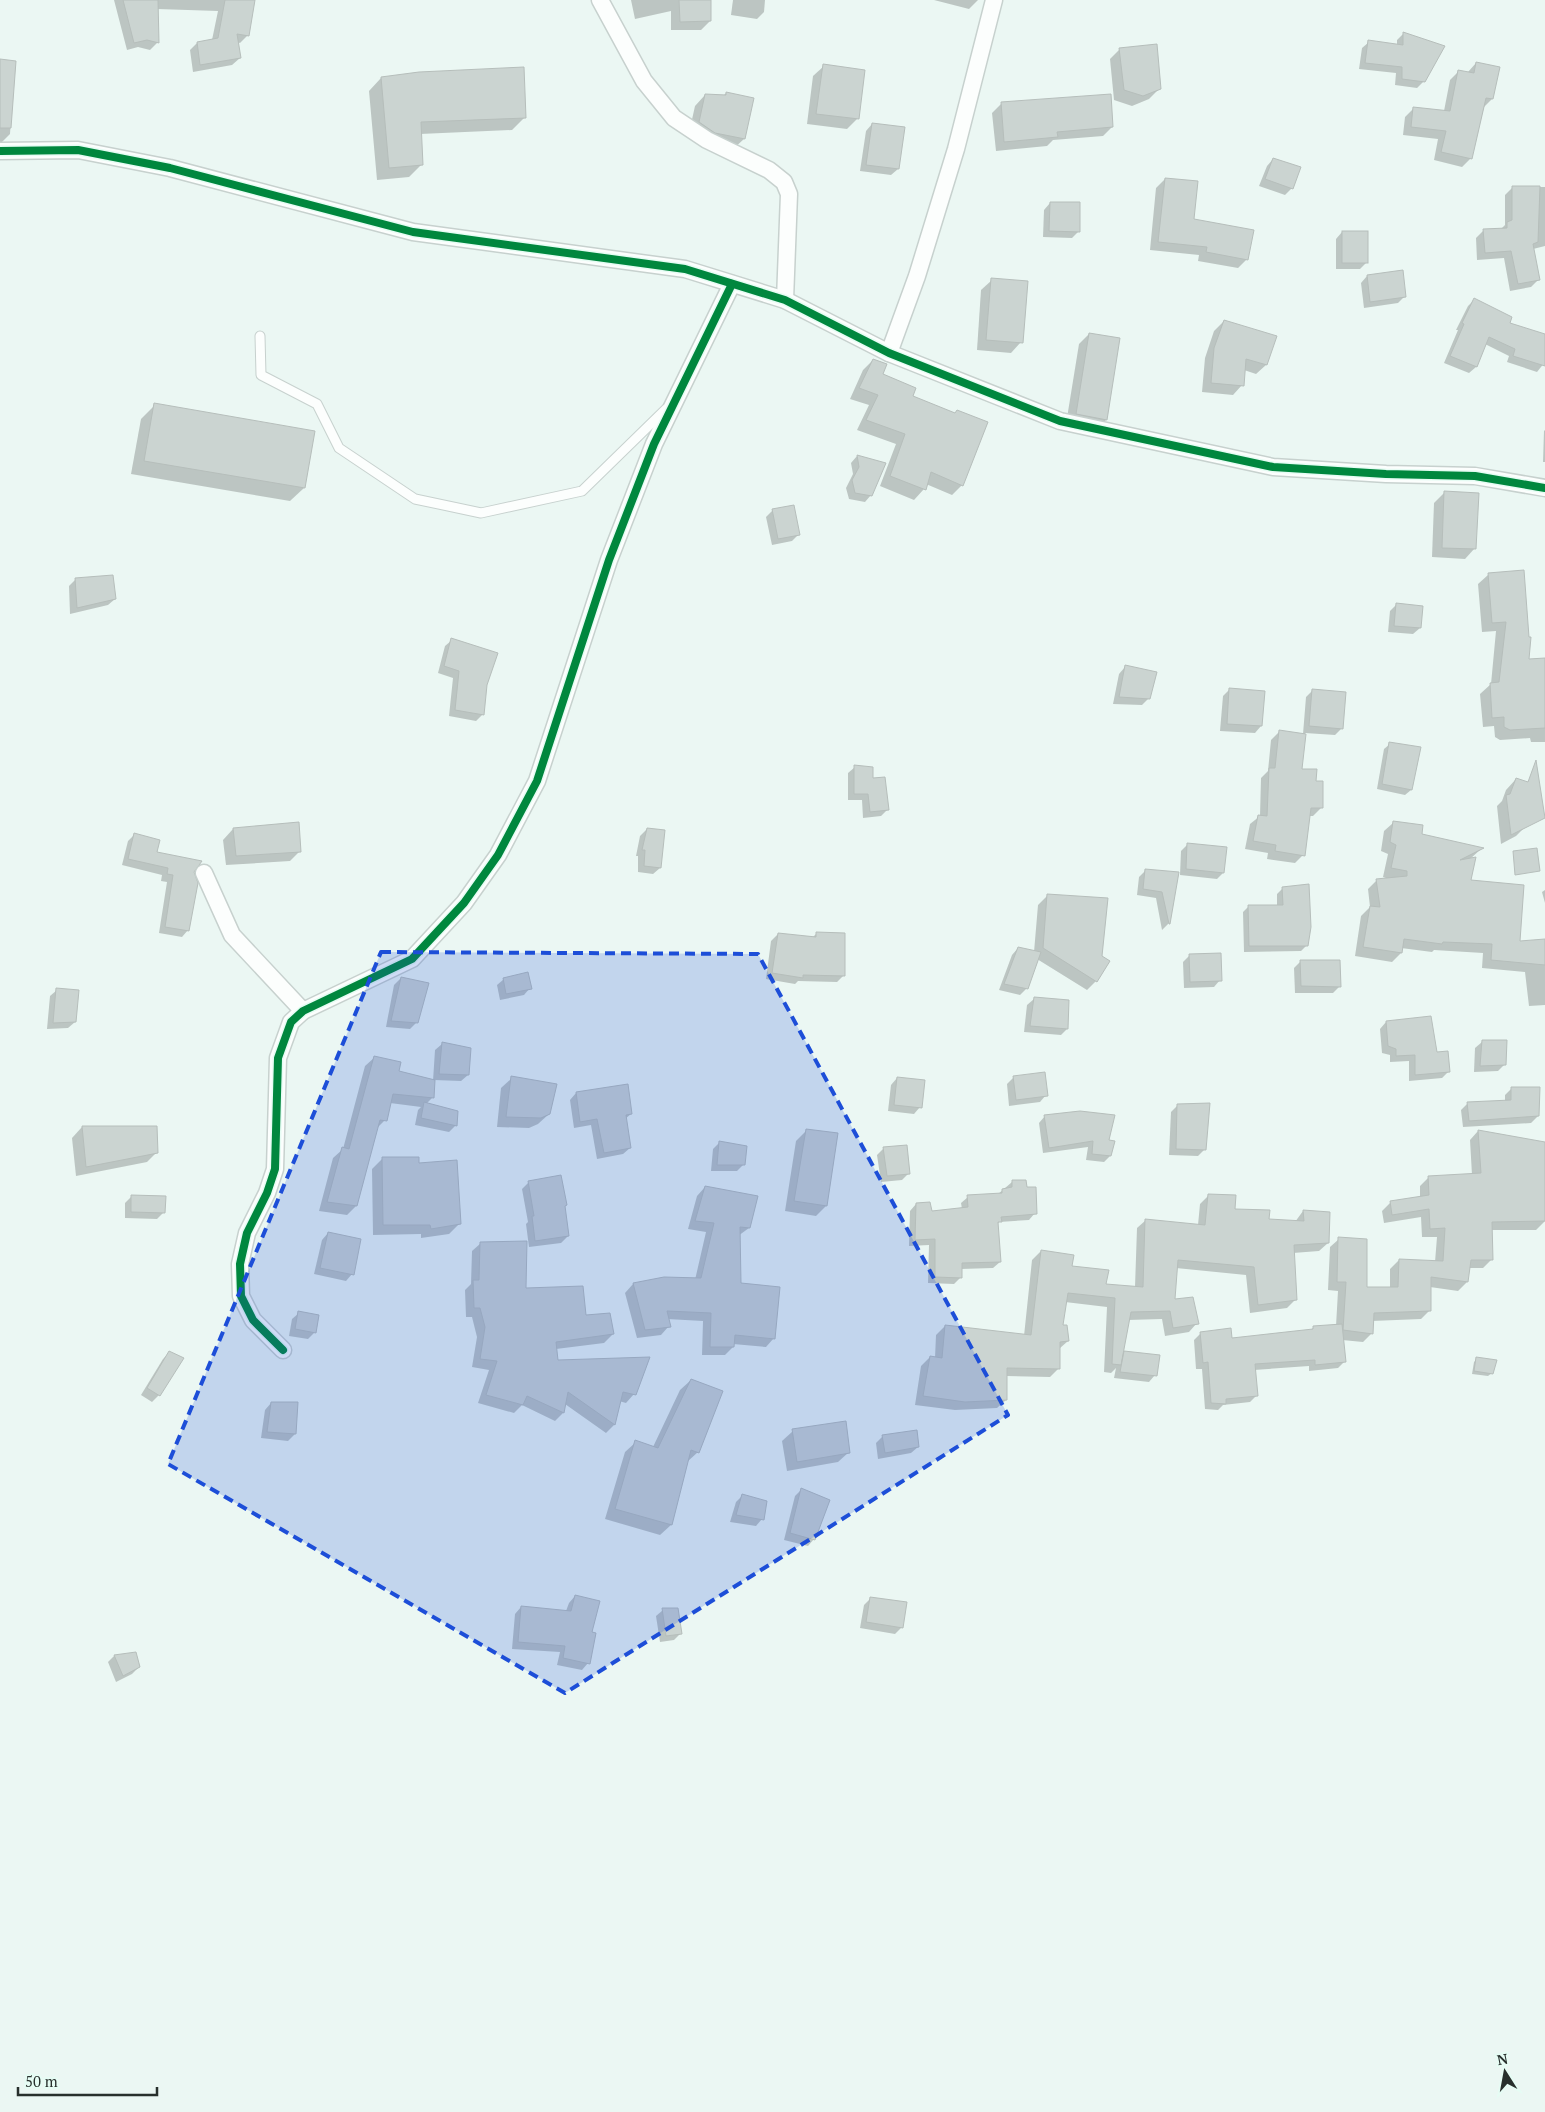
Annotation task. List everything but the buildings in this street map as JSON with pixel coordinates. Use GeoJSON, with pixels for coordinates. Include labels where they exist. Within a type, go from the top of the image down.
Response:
{"type":"FeatureCollection","features":[{"type":"Feature","properties":{"kind":"street"},"geometry":{"type":"LineString","coordinates":[[600,0],[644,81],[674,118],[707,140],[769,170],[784,182],[788,194],[785,300]]}},
{"type":"Feature","properties":{"kind":"street"},"geometry":{"type":"LineString","coordinates":[[889,353],[917,276],[956,149],[994,0]]}},
{"type":"Feature","properties":{"kind":"street"},"geometry":{"type":"LineString","coordinates":[[0,150],[78,150],[170,168],[413,232],[685,269],[785,300],[889,353],[1060,421],[1264,465],[1386,474],[1474,476],[1545,488]]}},
{"type":"Feature","properties":{"kind":"street"},"geometry":{"type":"LineString","coordinates":[[283,1350],[253,1320],[241,1296],[240,1264],[247,1233],[267,1193],[275,1169],[278,1058],[291,1022],[303,1012],[412,959],[464,903],[498,855],[537,781],[609,560],[654,444],[732,284]]}},
{"type":"Feature","properties":{"kind":"street"},"geometry":{"type":"LineString","coordinates":[[204,873],[232,934],[303,1012]]}},
{"type":"Feature","properties":{"kind":"lane"},"geometry":{"type":"LineString","coordinates":[[260,336],[261,374],[317,404],[339,448],[415,499],[482,513],[582,491],[675,401]]}},
{"type":"Feature","properties":{"kind":"highlighted area"},"geometry":{"type":"Polygon","coordinates":[[[381,952],[758,954],[1008,1415],[565,1693],[168,1464],[381,952]]]}},
{"type":"Feature","properties":{"kind":"cycle path"},"geometry":{"type":"LineString","coordinates":[[0,151],[78,150],[170,168],[413,232],[685,269],[785,300],[889,353],[1060,421],[1273,467],[1386,474],[1475,476],[1545,488]]}},
{"type":"Feature","properties":{"kind":"cycle path"},"geometry":{"type":"LineString","coordinates":[[283,1350],[253,1320],[241,1296],[240,1264],[247,1233],[267,1193],[275,1169],[278,1058],[291,1022],[303,1011],[412,959],[464,903],[498,855],[537,781],[609,560],[654,444],[732,284]]}}]}
